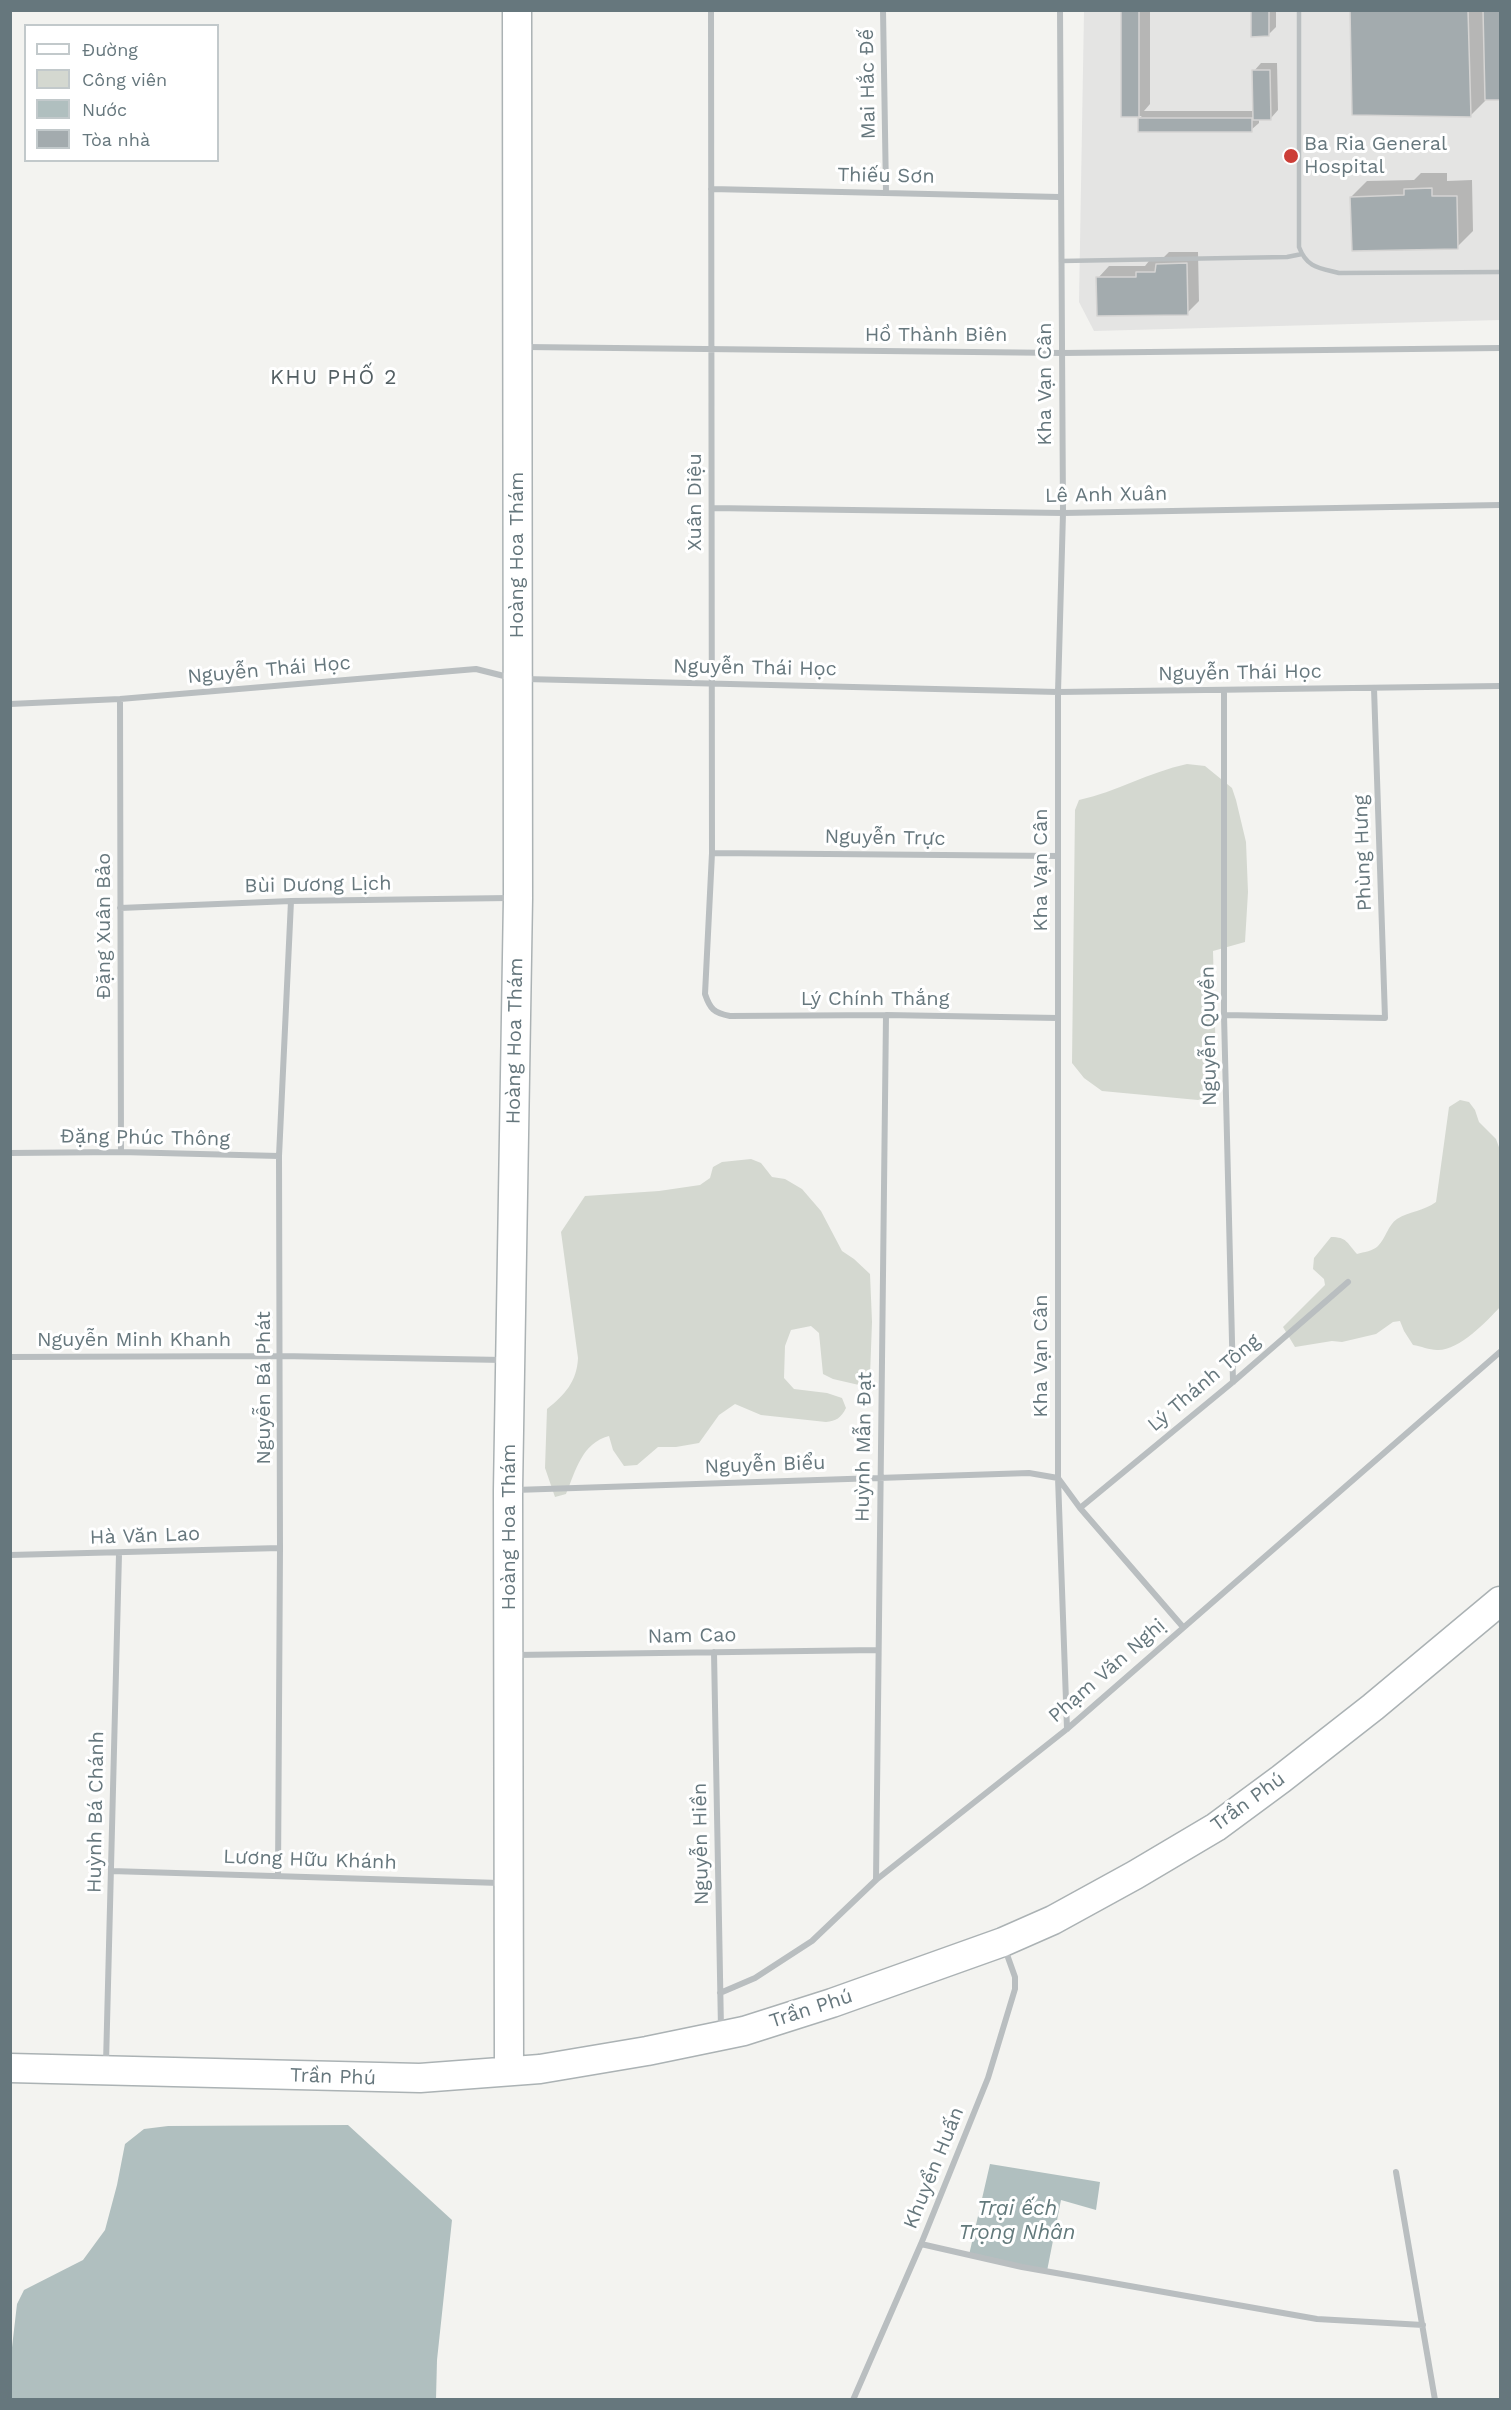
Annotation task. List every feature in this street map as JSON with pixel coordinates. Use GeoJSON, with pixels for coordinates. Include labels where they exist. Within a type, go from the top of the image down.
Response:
{"type":"FeatureCollection","features":[{"type":"Feature","properties":{"kind":"street","name":"Hoàng Hoa Thám"},"geometry":{"type":"LineString","coordinates":[[509,2071],[508,1490],[518,897],[517,10]]}},
{"type":"Feature","properties":{"kind":"street","name":"Xuân Diệu"},"geometry":{"type":"LineString","coordinates":[[705,994],[712,853],[711,10]]}},
{"type":"Feature","properties":{"kind":"street","name":"Mai Hắc Đế"},"geometry":{"type":"LineString","coordinates":[[883,10],[886,192]]}},
{"type":"Feature","properties":{"kind":"street","name":"Kha Vạn Cân"},"geometry":{"type":"LineString","coordinates":[[1060,10],[1059,197],[1063,513],[1058,692],[1058,1478],[1067,1729]]}},
{"type":"Feature","properties":{"kind":"street","name":"Thiếu Sơn"},"geometry":{"type":"LineString","coordinates":[[711,189],[1059,197]]}},
{"type":"Feature","properties":{"kind":"street","name":"Hồ Thành Biên"},"geometry":{"type":"LineString","coordinates":[[516,347],[1062,353],[1500,348]]}},
{"type":"Feature","properties":{"kind":"street","name":"Lê Anh Xuân"},"geometry":{"type":"LineString","coordinates":[[712,508],[1063,513],[1500,505]]}},
{"type":"Feature","properties":{"kind":"street","name":"Nguyễn Thái Học"},"geometry":{"type":"LineString","coordinates":[[10,704],[120,699],[476,669],[517,679],[1058,692],[1500,686]]}},
{"type":"Feature","properties":{"kind":"street","name":"Phùng Hưng"},"geometry":{"type":"LineString","coordinates":[[1224,1015],[1385,1018],[1374,688]]}},
{"type":"Feature","properties":{"kind":"street","name":"Nguyễn Quyền"},"geometry":{"type":"LineString","coordinates":[[1224,690],[1224,1015],[1233,1382]]}},
{"type":"Feature","properties":{"kind":"street","name":"Đặng Xuân Bảo"},"geometry":{"type":"LineString","coordinates":[[120,699],[121,1152]]}},
{"type":"Feature","properties":{"kind":"street","name":"Nguyễn Trực"},"geometry":{"type":"LineString","coordinates":[[712,853],[1058,856]]}},
{"type":"Feature","properties":{"kind":"street","name":"Bùi Dương Lịch"},"geometry":{"type":"LineString","coordinates":[[120,908],[291,901],[518,897]]}},
{"type":"Feature","properties":{"kind":"street","name":"Nguyễn Bá Phát"},"geometry":{"type":"LineString","coordinates":[[278,1876],[279,1156],[291,901]]}},
{"type":"Feature","properties":{"kind":"street","name":"Lý Chính Thắng"},"geometry":{"type":"LineString","coordinates":[[705,994],[709,1006],[716,1014],[730,1016],[886,1015],[1058,1018]]}},
{"type":"Feature","properties":{"kind":"street","name":"Huỳnh Mẫn Đạt"},"geometry":{"type":"LineString","coordinates":[[876,1880],[886,1015]]}},
{"type":"Feature","properties":{"kind":"street","name":"Đặng Phúc Thông"},"geometry":{"type":"LineString","coordinates":[[10,1153],[121,1152],[279,1156]]}},
{"type":"Feature","properties":{"kind":"street","name":"Lý Thánh Tông"},"geometry":{"type":"LineString","coordinates":[[1080,1508],[1233,1382],[1348,1282]]}},
{"type":"Feature","properties":{"kind":"street","name":"Phạm Văn Nghị"},"geometry":{"type":"LineString","coordinates":[[720,1993],[755,1978],[812,1941],[876,1880],[1067,1729],[1500,1352]]}},
{"type":"Feature","properties":{"kind":"street","name":"Nguyễn Minh Khanh"},"geometry":{"type":"LineString","coordinates":[[10,1357],[280,1356],[510,1360]]}},
{"type":"Feature","properties":{"kind":"street","name":"Nguyễn Biểu"},"geometry":{"type":"LineString","coordinates":[[508,1490],[1029,1473],[1058,1478]]}},
{"type":"Feature","properties":{"kind":"street"},"geometry":{"type":"LineString","coordinates":[[1058,1478],[1080,1508],[1183,1627]]}},
{"type":"Feature","properties":{"kind":"street","name":"Hà Văn Lao"},"geometry":{"type":"LineString","coordinates":[[10,1555],[119,1554],[280,1548]]}},
{"type":"Feature","properties":{"kind":"street","name":"Huỳnh Bá Chánh"},"geometry":{"type":"LineString","coordinates":[[106,2071],[119,1554]]}},
{"type":"Feature","properties":{"kind":"street","name":"Trần Phú"},"geometry":{"type":"LineString","coordinates":[[10,2068],[397,2079],[509,2071],[576,2063],[744,2031],[832,2003],[1003,1942],[1063,1914],[1216,1827],[1373,1707],[1500,1601]]}},
{"type":"Feature","properties":{"kind":"street","name":"Nam Cao"},"geometry":{"type":"LineString","coordinates":[[508,1655],[878,1650]]}},
{"type":"Feature","properties":{"kind":"street","name":"Nguyễn Hiền"},"geometry":{"type":"LineString","coordinates":[[714,1652],[721,2036]]}},
{"type":"Feature","properties":{"kind":"street","name":"Lương Hữu Khánh"},"geometry":{"type":"LineString","coordinates":[[111,1871],[508,1883]]}},
{"type":"Feature","properties":{"kind":"street","name":"Khuyển Huấn"},"geometry":{"type":"LineString","coordinates":[[853,2400],[921,2244],[988,2078],[1013,1999],[1015,1977],[1003,1942]]}},
{"type":"Feature","properties":{"kind":"street"},"geometry":{"type":"LineString","coordinates":[[1396,2172],[1435,2400]]}},
{"type":"Feature","properties":{"kind":"street"},"geometry":{"type":"LineString","coordinates":[[921,2244],[1022,2267],[1317,2319],[1423,2325]]}},
{"type":"Feature","properties":{"kind":"lane"},"geometry":{"type":"LineString","coordinates":[[1299,10],[1299,247],[1305,261],[1316,267],[1339,273],[1500,272]]}},
{"type":"Feature","properties":{"kind":"lane"},"geometry":{"type":"LineString","coordinates":[[1061,261],[1287,257],[1302,254]]}},
{"type":"Feature","properties":{"kind":"shaded area","name":"Ba Ria General Hospital"},"geometry":{"type":"Polygon","coordinates":[[[1084,11],[1500,11],[1500,320],[1094,331],[1079,302],[1084,11]]]}},
{"type":"Feature","properties":{"kind":"green space"},"geometry":{"type":"Polygon","coordinates":[[[1187,764],[1205,766],[1232,788],[1246,842],[1248,892],[1245,942],[1213,951],[1216,1063],[1220,1082],[1212,1096],[1198,1100],[1102,1091],[1084,1078],[1072,1063],[1075,810],[1079,800],[1187,764]]]}},
{"type":"Feature","properties":{"kind":"green space"},"geometry":{"type":"Polygon","coordinates":[[[1460,1100],[1469,1102],[1479,1122],[1496,1139],[1500,1150],[1500,1307],[1463,1341],[1445,1349],[1434,1350],[1413,1345],[1400,1321],[1393,1322],[1376,1334],[1342,1342],[1332,1341],[1295,1347],[1283,1327],[1325,1285],[1324,1279],[1313,1269],[1314,1258],[1331,1237],[1344,1239],[1357,1254],[1374,1249],[1397,1219],[1436,1202],[1449,1107],[1460,1100]]]}},
{"type":"Feature","properties":{"kind":"green space"},"geometry":{"type":"Polygon","coordinates":[[[751,1159],[761,1163],[772,1177],[785,1179],[802,1189],[821,1211],[842,1251],[870,1274],[872,1322],[870,1376],[859,1385],[833,1379],[823,1374],[819,1333],[811,1326],[791,1330],[785,1346],[784,1378],[794,1389],[827,1393],[842,1398],[846,1408],[838,1418],[826,1422],[761,1415],[735,1404],[719,1415],[699,1443],[658,1447],[637,1465],[624,1466],[613,1450],[609,1436],[586,1451],[566,1494],[555,1497],[545,1468],[547,1409],[569,1387],[575,1374],[578,1358],[561,1232],[585,1196],[659,1191],[700,1185],[710,1178],[713,1167],[722,1162],[751,1159]]]}},
{"type":"Feature","properties":{"kind":"water"},"geometry":{"type":"Polygon","coordinates":[[[348,2125],[452,2220],[437,2360],[436,2399],[11,2399],[11,2356],[17,2304],[24,2290],[83,2260],[105,2230],[125,2144],[144,2129],[168,2126],[348,2125]]]}},
{"type":"Feature","properties":{"kind":"water","name":"Trại ếch Trọng Nhân"},"geometry":{"type":"Polygon","coordinates":[[[990,2164],[1100,2182],[1096,2210],[1061,2200],[1047,2271],[969,2255],[990,2164]]]}},
{"type":"Feature","properties":{"kind":"building"},"geometry":{"type":"Polygon","coordinates":[[[1121,10],[1139,10],[1139,117],[1121,117],[1121,10]]]}},
{"type":"Feature","properties":{"kind":"building"},"geometry":{"type":"Polygon","coordinates":[[[1251,10],[1269,10],[1269,36],[1251,37],[1251,10]]]}},
{"type":"Feature","properties":{"kind":"building"},"geometry":{"type":"Polygon","coordinates":[[[1350,10],[1468,10],[1471,117],[1352,115],[1350,10]]]}},
{"type":"Feature","properties":{"kind":"building"},"geometry":{"type":"Polygon","coordinates":[[[1483,10],[1500,10],[1500,100],[1485,100],[1483,10]]]}},
{"type":"Feature","properties":{"kind":"building"},"geometry":{"type":"Polygon","coordinates":[[[1252,70],[1270,70],[1271,120],[1253,120],[1252,70]]]}},
{"type":"Feature","properties":{"kind":"building"},"geometry":{"type":"Polygon","coordinates":[[[1138,118],[1252,118],[1252,132],[1138,132],[1138,118]]]}},
{"type":"Feature","properties":{"kind":"building"},"geometry":{"type":"Polygon","coordinates":[[[1432,188],[1432,196],[1457,196],[1458,249],[1352,251],[1350,197],[1404,195],[1404,189],[1432,188]]]}},
{"type":"Feature","properties":{"kind":"building"},"geometry":{"type":"Polygon","coordinates":[[[1187,263],[1188,315],[1097,316],[1096,277],[1136,277],[1136,272],[1155,272],[1156,264],[1187,263]]]}},
{"type":"Feature","properties":{"kind":"place","name":"Ba Ria General Hospital"},"geometry":{"type":"Point","coordinates":[1291,156]}},
{"type":"Feature","properties":{"kind":"district","name":"KHU PHỐ 2"},"geometry":{"type":"Point","coordinates":[334,378]}}]}
